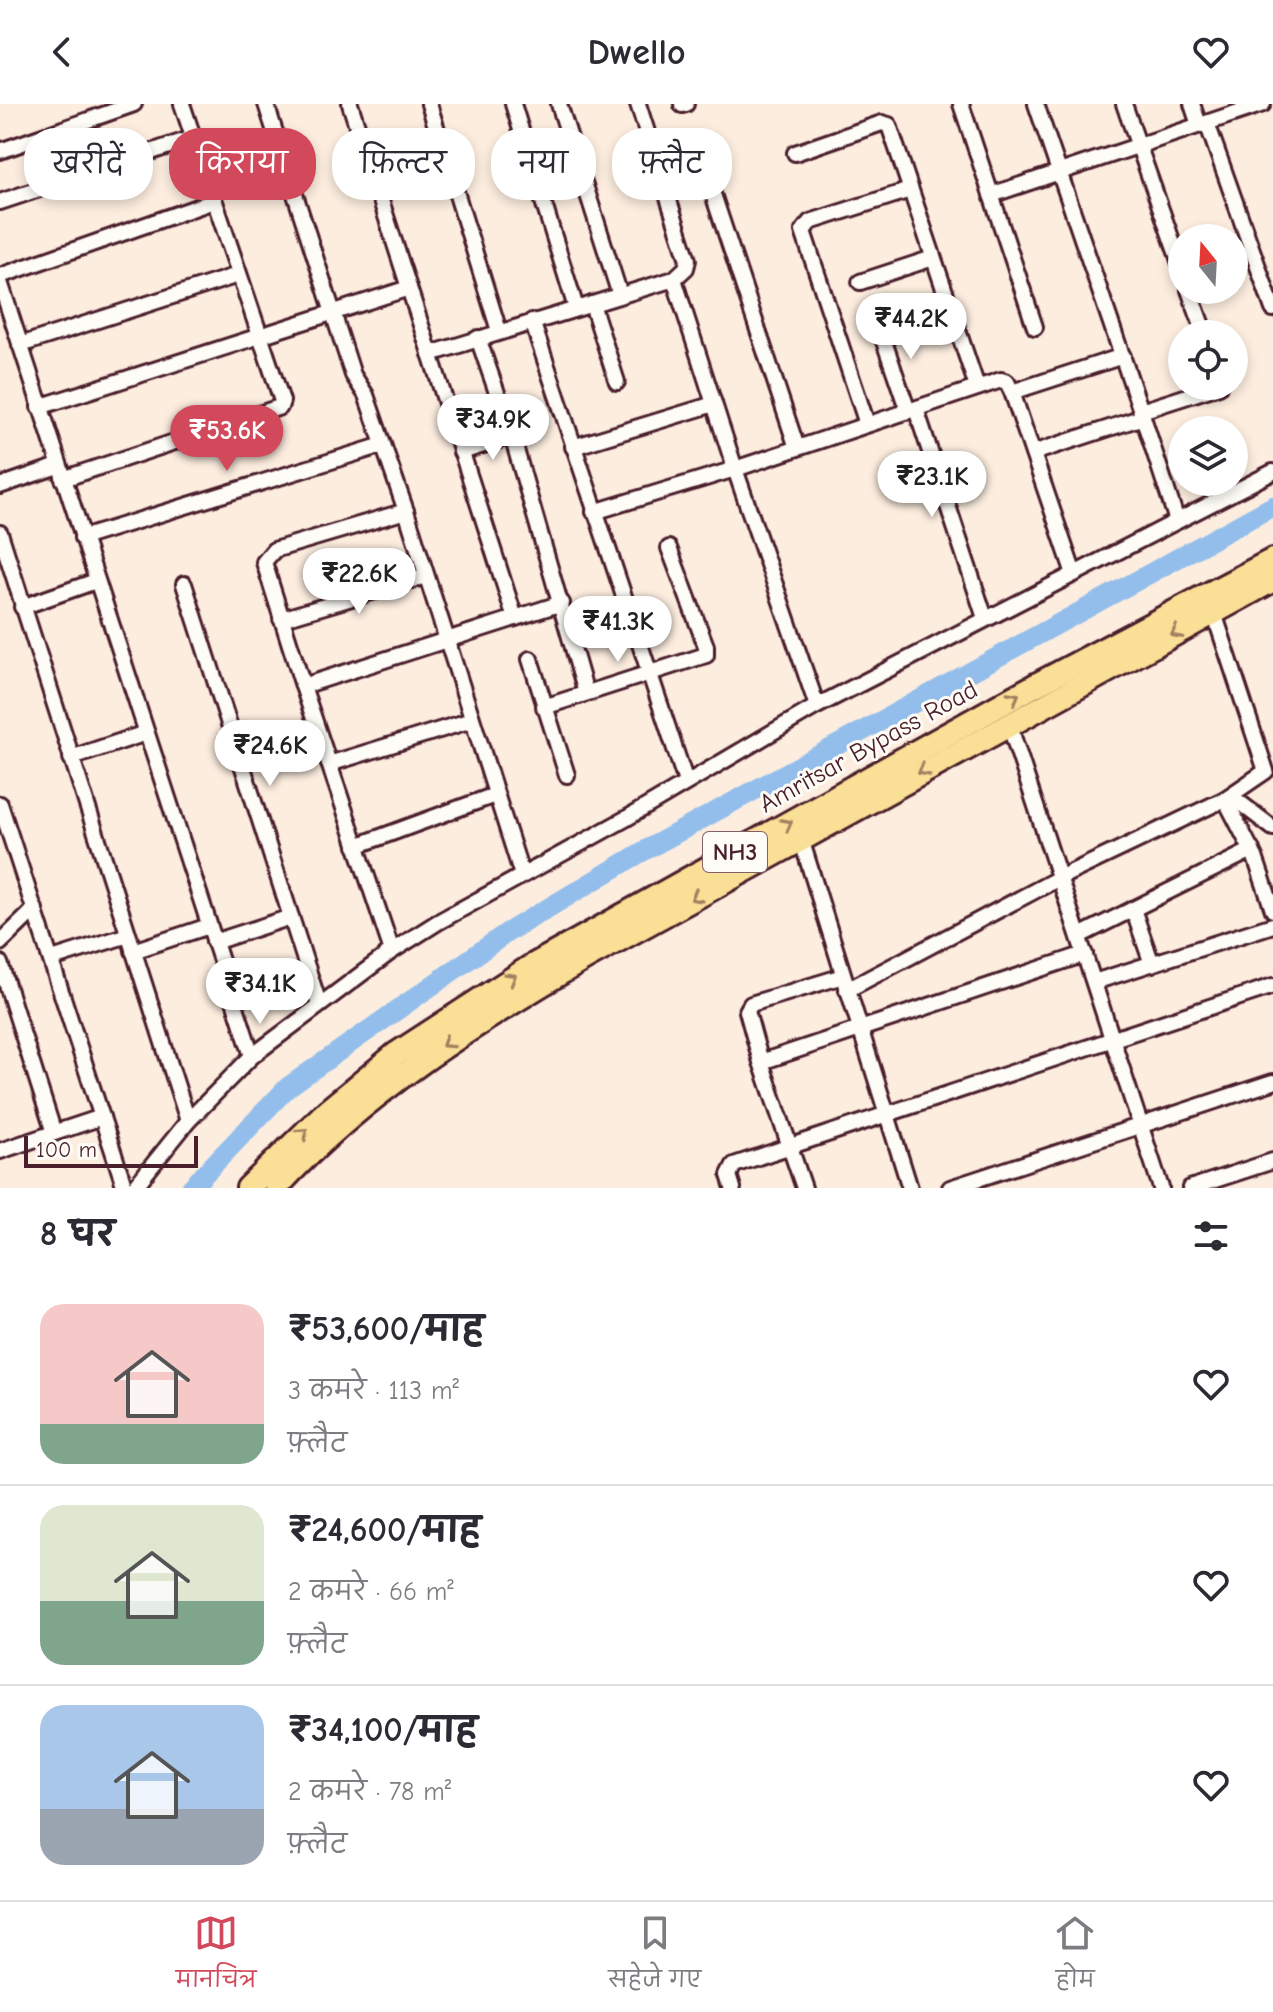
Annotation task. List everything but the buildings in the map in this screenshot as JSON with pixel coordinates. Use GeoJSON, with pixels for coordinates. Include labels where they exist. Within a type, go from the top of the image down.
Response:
{"type":"FeatureCollection","features":[{"type":"Feature","properties":{"kind":"highway","name":"Amritsar Bypass Road"},"geometry":{"type":"LineString","coordinates":[[276,1188],[388,1086],[477,1023],[586,958],[1214,613],[1268,573]]}},
{"type":"Feature","properties":{"kind":"highway","name":"Amritsar Bypass Road"},"geometry":{"type":"LineString","coordinates":[[248,1188],[327,1111],[396,1054],[530,967],[1034,686],[1268,573]]}},
{"type":"Feature","properties":{"kind":"street"},"geometry":{"type":"LineString","coordinates":[[0,151],[134,104]]}},
{"type":"Feature","properties":{"kind":"street"},"geometry":{"type":"LineString","coordinates":[[182,104],[190,128]]}},
{"type":"Feature","properties":{"kind":"street"},"geometry":{"type":"LineString","coordinates":[[266,104],[353,375],[366,395],[406,511],[522,875]]}},
{"type":"Feature","properties":{"kind":"street"},"geometry":{"type":"LineString","coordinates":[[350,104],[515,618]]}},
{"type":"Feature","properties":{"kind":"street"},"geometry":{"type":"LineString","coordinates":[[429,104],[499,331]]}},
{"type":"Feature","properties":{"kind":"street"},"geometry":{"type":"LineString","coordinates":[[513,104],[576,308]]}},
{"type":"Feature","properties":{"kind":"street"},"geometry":{"type":"LineString","coordinates":[[559,104],[620,295]]}},
{"type":"Feature","properties":{"kind":"street"},"geometry":{"type":"LineString","coordinates":[[430,354],[674,279],[686,268],[688,260],[638,104]]}},
{"type":"Feature","properties":{"kind":"street"},"geometry":{"type":"LineString","coordinates":[[961,104],[1035,327]]}},
{"type":"Feature","properties":{"kind":"street"},"geometry":{"type":"LineString","coordinates":[[1036,104],[1177,521]]}},
{"type":"Feature","properties":{"kind":"street"},"geometry":{"type":"LineString","coordinates":[[1124,104],[1168,230]]}},
{"type":"Feature","properties":{"kind":"street"},"geometry":{"type":"LineString","coordinates":[[1192,104],[1203,124],[1273,309]]}},
{"type":"Feature","properties":{"kind":"street"},"geometry":{"type":"LineString","coordinates":[[991,195],[1263,104]]}},
{"type":"Feature","properties":{"kind":"street"},"geometry":{"type":"LineString","coordinates":[[795,153],[886,123],[893,132],[977,387]]}},
{"type":"Feature","properties":{"kind":"street"},"geometry":{"type":"LineString","coordinates":[[0,202],[169,146]]}},
{"type":"Feature","properties":{"kind":"street"},"geometry":{"type":"LineString","coordinates":[[867,424],[803,231],[810,222],[910,190]]}},
{"type":"Feature","properties":{"kind":"street"},"geometry":{"type":"LineString","coordinates":[[715,200],[797,448]]}},
{"type":"Feature","properties":{"kind":"street"},"geometry":{"type":"LineString","coordinates":[[0,486],[61,472],[279,409],[282,401],[214,201],[0,279],[39,407],[61,472],[252,1056]]}},
{"type":"Feature","properties":{"kind":"street"},"geometry":{"type":"LineString","coordinates":[[860,282],[933,258]]}},
{"type":"Feature","properties":{"kind":"street"},"geometry":{"type":"LineString","coordinates":[[20,345],[238,275]]}},
{"type":"Feature","properties":{"kind":"street"},"geometry":{"type":"LineString","coordinates":[[674,279],[735,469],[817,706]]}},
{"type":"Feature","properties":{"kind":"street"},"geometry":{"type":"LineString","coordinates":[[39,407],[409,288]]}},
{"type":"Feature","properties":{"kind":"street"},"geometry":{"type":"LineString","coordinates":[[592,304],[617,382]]}},
{"type":"Feature","properties":{"kind":"street"},"geometry":{"type":"LineString","coordinates":[[532,321],[686,782]]}},
{"type":"Feature","properties":{"kind":"street"},"geometry":{"type":"LineString","coordinates":[[878,324],[912,410],[985,618]]}},
{"type":"Feature","properties":{"kind":"street"},"geometry":{"type":"LineString","coordinates":[[478,338],[512,436],[586,693]]}},
{"type":"Feature","properties":{"kind":"street"},"geometry":{"type":"LineString","coordinates":[[1012,392],[1123,356]]}},
{"type":"Feature","properties":{"kind":"street"},"geometry":{"type":"LineString","coordinates":[[594,512],[735,469],[1001,380],[1007,382],[1012,392],[1074,574]]}},
{"type":"Feature","properties":{"kind":"street"},"geometry":{"type":"LineString","coordinates":[[1033,453],[1180,400]]}},
{"type":"Feature","properties":{"kind":"street"},"geometry":{"type":"LineString","coordinates":[[573,447],[714,404]]}},
{"type":"Feature","properties":{"kind":"street"},"geometry":{"type":"LineString","coordinates":[[461,452],[512,436]]}},
{"type":"Feature","properties":{"kind":"street"},"geometry":{"type":"LineString","coordinates":[[82,538],[383,445]]}},
{"type":"Feature","properties":{"kind":"street"},"geometry":{"type":"LineString","coordinates":[[134,1188],[188,1121],[252,1056],[392,951],[817,706],[1273,472]]}},
{"type":"Feature","properties":{"kind":"street"},"geometry":{"type":"LineString","coordinates":[[392,951],[264,567],[269,553],[406,511]]}},
{"type":"Feature","properties":{"kind":"street"},"geometry":{"type":"LineString","coordinates":[[0,533],[188,1121]]}},
{"type":"Feature","properties":{"kind":"street"},"geometry":{"type":"LineString","coordinates":[[544,707],[703,657],[707,653],[669,548]]}},
{"type":"Feature","properties":{"kind":"street"},"geometry":{"type":"LineString","coordinates":[[281,619],[426,576]]}},
{"type":"Feature","properties":{"kind":"street"},"geometry":{"type":"LineString","coordinates":[[22,607],[96,581]]}},
{"type":"Feature","properties":{"kind":"street"},"geometry":{"type":"LineString","coordinates":[[184,584],[319,1004]]}},
{"type":"Feature","properties":{"kind":"street"},"geometry":{"type":"LineString","coordinates":[[303,686],[562,603]]}},
{"type":"Feature","properties":{"kind":"street"},"geometry":{"type":"LineString","coordinates":[[804,1188],[761,1062],[747,1016],[748,1006],[845,983],[1228,798],[1270,768],[1214,613]]}},
{"type":"Feature","properties":{"kind":"street"},"geometry":{"type":"LineString","coordinates":[[530,659],[567,775]]}},
{"type":"Feature","properties":{"kind":"street"},"geometry":{"type":"LineString","coordinates":[[329,764],[472,720]]}},
{"type":"Feature","properties":{"kind":"street"},"geometry":{"type":"LineString","coordinates":[[1009,724],[1161,1188]]}},
{"type":"Feature","properties":{"kind":"street"},"geometry":{"type":"LineString","coordinates":[[71,758],[146,733]]}},
{"type":"Feature","properties":{"kind":"street"},"geometry":{"type":"LineString","coordinates":[[356,846],[495,795]]}},
{"type":"Feature","properties":{"kind":"street"},"geometry":{"type":"LineString","coordinates":[[1228,798],[1273,828]]}},
{"type":"Feature","properties":{"kind":"street"},"geometry":{"type":"LineString","coordinates":[[1228,798],[1252,850],[1273,910]]}},
{"type":"Feature","properties":{"kind":"street"},"geometry":{"type":"LineString","coordinates":[[0,804],[3,825],[52,959],[125,1188]]}},
{"type":"Feature","properties":{"kind":"street"},"geometry":{"type":"LineString","coordinates":[[801,839],[910,1188]]}},
{"type":"Feature","properties":{"kind":"street"},"geometry":{"type":"LineString","coordinates":[[1079,936],[1252,850]]}},
{"type":"Feature","properties":{"kind":"street"},"geometry":{"type":"LineString","coordinates":[[0,943],[35,909]]}},
{"type":"Feature","properties":{"kind":"street"},"geometry":{"type":"LineString","coordinates":[[1133,909],[1152,964]]}},
{"type":"Feature","properties":{"kind":"street"},"geometry":{"type":"LineString","coordinates":[[214,942],[291,917]]}},
{"type":"Feature","properties":{"kind":"street"},"geometry":{"type":"LineString","coordinates":[[1094,982],[1273,925]]}},
{"type":"Feature","properties":{"kind":"street"},"geometry":{"type":"LineString","coordinates":[[133,951],[209,926]]}},
{"type":"Feature","properties":{"kind":"street"},"geometry":{"type":"LineString","coordinates":[[52,959],[128,935]]}},
{"type":"Feature","properties":{"kind":"street"},"geometry":{"type":"LineString","coordinates":[[761,1062],[1085,954]]}},
{"type":"Feature","properties":{"kind":"street"},"geometry":{"type":"LineString","coordinates":[[0,963],[54,1133]]}},
{"type":"Feature","properties":{"kind":"street"},"geometry":{"type":"LineString","coordinates":[[733,1188],[729,1175],[734,1165],[1273,986]]}},
{"type":"Feature","properties":{"kind":"street"},"geometry":{"type":"LineString","coordinates":[[950,1188],[1273,1082]]}},
{"type":"Feature","properties":{"kind":"street"},"geometry":{"type":"LineString","coordinates":[[0,1151],[102,1117]]}},
{"type":"Feature","properties":{"kind":"street"},"geometry":{"type":"LineString","coordinates":[[1190,1188],[1273,1161]]}},
{"type":"Feature","properties":{"kind":"waterway"},"geometry":{"type":"LineString","coordinates":[[191,1188],[288,1087],[508,932],[642,852],[1273,506]]}}]}
